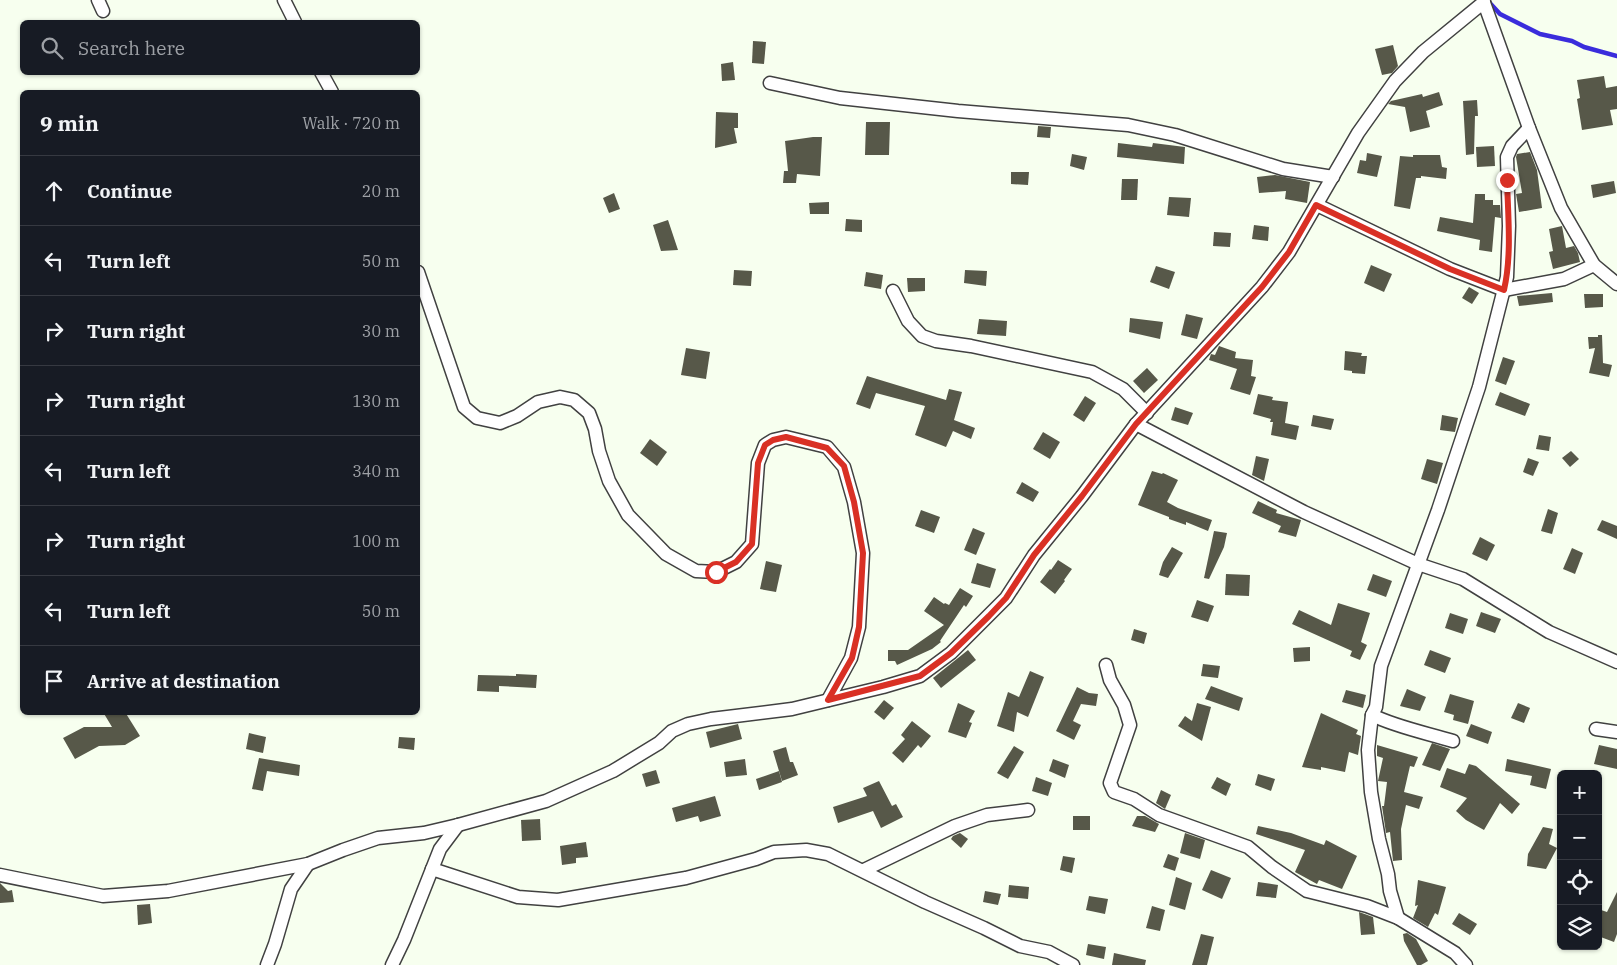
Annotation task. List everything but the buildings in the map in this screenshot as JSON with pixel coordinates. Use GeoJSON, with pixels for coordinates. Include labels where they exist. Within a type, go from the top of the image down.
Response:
{"type":"FeatureCollection","features":[{"type":"Feature","properties":{"kind":"street"},"geometry":{"type":"LineString","coordinates":[[284,0],[294,20]]}},
{"type":"Feature","properties":{"kind":"street"},"geometry":{"type":"LineString","coordinates":[[0,875],[103,896],[168,891],[308,864],[378,838],[424,833],[546,801],[613,771],[652,747],[672,731],[688,724],[711,719],[792,709],[920,676],[951,653],[1006,598],[1034,555],[1082,496],[1136,424],[1262,287],[1289,252],[1358,133],[1395,80],[1423,52],[1484,1],[1529,128],[1561,208],[1594,265],[1617,284]]}},
{"type":"Feature","properties":{"kind":"street"},"geometry":{"type":"LineString","coordinates":[[323,75],[331,90]]}},
{"type":"Feature","properties":{"kind":"street"},"geometry":{"type":"LineString","coordinates":[[770,83],[840,98],[958,111],[1128,126],[1175,135],[1283,169],[1333,177]]}},
{"type":"Feature","properties":{"kind":"street"},"geometry":{"type":"LineString","coordinates":[[1398,918],[1379,840],[1371,792],[1368,750],[1372,715],[1376,707],[1381,666],[1479,387],[1507,277],[1507,157],[1512,146],[1529,128]]}},
{"type":"Feature","properties":{"kind":"street"},"geometry":{"type":"LineString","coordinates":[[1316,205],[1450,269],[1504,290],[1564,278],[1594,265]]}},
{"type":"Feature","properties":{"kind":"street"},"geometry":{"type":"LineString","coordinates":[[420,278],[464,407],[477,418],[500,423],[517,416],[538,402],[560,397],[574,400],[589,413],[609,481],[628,515],[666,554],[696,571],[716,572],[736,562],[752,544],[758,463],[765,445],[773,440],[786,437],[827,448],[844,466],[854,502],[863,553],[859,627],[852,658],[828,700]]}},
{"type":"Feature","properties":{"kind":"street"},"geometry":{"type":"LineString","coordinates":[[893,291],[908,321],[922,336],[936,342],[988,350],[1092,372],[1123,389],[1147,413]]}},
{"type":"Feature","properties":{"kind":"street"},"geometry":{"type":"LineString","coordinates":[[1136,424],[1304,512],[1418,564],[1462,580],[1549,632],[1617,662]]}},
{"type":"Feature","properties":{"kind":"street"},"geometry":{"type":"LineString","coordinates":[[1106,665],[1110,680],[1124,705],[1130,725],[1110,783],[1114,792],[1134,799],[1159,815],[1248,847],[1272,867],[1307,891],[1367,906],[1398,918],[1455,953],[1466,965]]}},
{"type":"Feature","properties":{"kind":"street"},"geometry":{"type":"LineString","coordinates":[[1372,715],[1385,722],[1453,741]]}},
{"type":"Feature","properties":{"kind":"street"},"geometry":{"type":"LineString","coordinates":[[1596,729],[1617,732]]}},
{"type":"Feature","properties":{"kind":"street"},"geometry":{"type":"LineString","coordinates":[[864,870],[955,826],[987,814],[1028,810]]}},
{"type":"Feature","properties":{"kind":"street"},"geometry":{"type":"LineString","coordinates":[[392,965],[404,940],[440,849],[458,825]]}},
{"type":"Feature","properties":{"kind":"street"},"geometry":{"type":"LineString","coordinates":[[432,869],[518,896],[558,900],[686,878],[756,859],[774,852],[806,850],[828,854],[1020,946],[1049,952],[1073,965]]}},
{"type":"Feature","properties":{"kind":"street"},"geometry":{"type":"LineString","coordinates":[[266,965],[275,944],[291,889],[308,864]]}},
{"type":"Feature","properties":{"kind":"waterway"},"geometry":{"type":"LineString","coordinates":[[1488,1],[1500,14],[1540,34],[1572,41],[1584,47],[1617,56]]}},
{"type":"Feature","properties":{"kind":"route"},"geometry":{"type":"LineString","coordinates":[[716,572],[736,562],[752,544],[758,463],[765,445],[773,440],[786,437],[827,448],[844,466],[854,502],[863,553],[859,627],[852,658],[828,700],[920,676],[951,653],[1006,598],[1034,555],[1082,496],[1136,424],[1262,287],[1289,252],[1316,205],[1450,269],[1504,290],[1507,277],[1507,180]]}}]}
